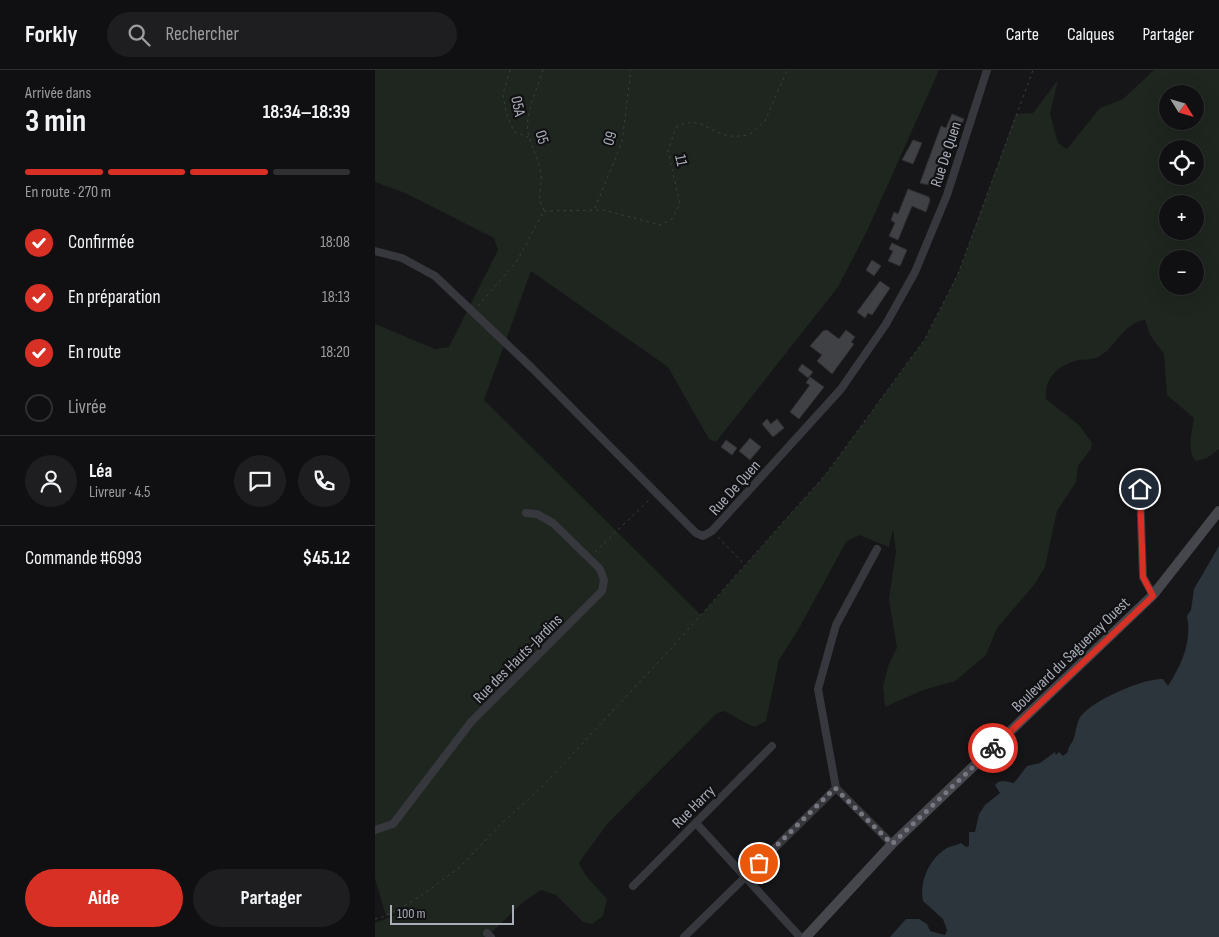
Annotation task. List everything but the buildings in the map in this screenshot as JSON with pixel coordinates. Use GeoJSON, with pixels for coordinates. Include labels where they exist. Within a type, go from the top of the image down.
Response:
{"type":"FeatureCollection","features":[{"type":"Feature","properties":{"kind":"main road","name":"Boulevard du Saguenay Ouest"},"geometry":{"type":"LineString","coordinates":[[806,937],[892,844],[1153,596],[1219,511]]}},
{"type":"Feature","properties":{"kind":"street","name":"Rue De Quen"},"geometry":{"type":"LineString","coordinates":[[375,251],[402,258],[435,276],[695,534],[703,536],[712,532],[841,389],[886,324],[915,272],[947,195],[987,70]]}},
{"type":"Feature","properties":{"kind":"street"},"geometry":{"type":"LineString","coordinates":[[1140,489],[1143,577],[1153,596]]}},
{"type":"Feature","properties":{"kind":"street","name":"Rue des Hauts-Jardins"},"geometry":{"type":"LineString","coordinates":[[375,830],[393,824],[421,791],[444,754],[471,722],[598,596],[604,586],[603,574],[589,558],[545,517],[527,513]]}},
{"type":"Feature","properties":{"kind":"street"},"geometry":{"type":"LineString","coordinates":[[877,549],[836,624],[817,689],[835,788],[892,844]]}},
{"type":"Feature","properties":{"kind":"street","name":"Rue Harry"},"geometry":{"type":"LineString","coordinates":[[633,886],[772,746]]}},
{"type":"Feature","properties":{"kind":"street"},"geometry":{"type":"LineString","coordinates":[[684,937],[835,788]]}},
{"type":"Feature","properties":{"kind":"street"},"geometry":{"type":"LineString","coordinates":[[696,824],[746,876],[800,937]]}},
{"type":"Feature","properties":{"kind":"path","name":"05A"},"geometry":{"type":"LineString","coordinates":[[510,70],[503,94],[506,112],[514,132],[529,137]]}},
{"type":"Feature","properties":{"kind":"path","name":"05"},"geometry":{"type":"LineString","coordinates":[[543,70],[527,128],[539,161],[542,177],[538,190],[540,204],[544,210]]}},
{"type":"Feature","properties":{"kind":"path","name":"09"},"geometry":{"type":"LineString","coordinates":[[595,209],[622,142],[631,70]]}},
{"type":"Feature","properties":{"kind":"path","name":"11"},"geometry":{"type":"LineString","coordinates":[[544,210],[595,209],[660,225],[672,219],[680,204],[668,151],[676,127],[686,122],[696,122],[725,135],[749,135],[765,121],[787,70]]}},
{"type":"Feature","properties":{"kind":"path"},"geometry":{"type":"LineString","coordinates":[[375,919],[386,916],[421,896],[460,867],[501,824],[541,788],[745,566],[826,474],[925,339],[958,274],[1033,70]]}},
{"type":"Feature","properties":{"kind":"path"},"geometry":{"type":"LineString","coordinates":[[473,312],[517,260],[544,210]]}},
{"type":"Feature","properties":{"kind":"path"},"geometry":{"type":"LineString","coordinates":[[589,558],[656,494]]}},
{"type":"Feature","properties":{"kind":"path"},"geometry":{"type":"LineString","coordinates":[[712,532],[745,566]]}},
{"type":"Feature","properties":{"kind":"shaded area"},"geometry":{"type":"Polygon","coordinates":[[[375,70],[939,70],[868,229],[838,287],[716,442],[709,439],[668,367],[531,271],[484,400],[701,615],[826,474],[925,339],[958,274],[1016,114],[1033,113],[1058,80],[1050,114],[1058,143],[1067,149],[1100,108],[1123,99],[1154,70],[1219,70],[1219,449],[1207,458],[1196,461],[1193,457],[1190,447],[1194,418],[1167,395],[1164,354],[1150,335],[1145,320],[1137,322],[1125,330],[1105,353],[1098,357],[1079,360],[1065,365],[1050,378],[1047,384],[1046,399],[1079,425],[1092,443],[1091,449],[1078,466],[1076,482],[1057,511],[1045,567],[1034,585],[997,628],[986,655],[955,681],[923,690],[885,707],[883,686],[889,664],[897,648],[889,599],[896,552],[893,529],[889,547],[859,535],[846,542],[798,630],[779,660],[766,721],[755,727],[723,711],[716,714],[608,823],[580,861],[579,864],[586,876],[607,899],[603,916],[592,924],[583,922],[556,895],[541,890],[521,904],[487,937],[375,937],[375,923],[411,909],[386,916],[375,878],[375,324],[435,349],[449,347],[498,250],[494,238],[405,193],[375,182],[375,70]]]}},
{"type":"Feature","properties":{"kind":"shaded area"},"geometry":{"type":"Polygon","coordinates":[[[1219,546],[1219,937],[890,937],[906,919],[919,919],[927,924],[930,931],[945,935],[947,930],[943,919],[923,901],[924,878],[931,864],[941,852],[961,843],[966,847],[969,846],[969,832],[975,832],[979,814],[985,805],[1000,793],[995,785],[997,783],[1004,781],[1014,783],[1027,766],[1040,763],[1055,752],[1056,755],[1059,752],[1063,756],[1068,752],[1081,716],[1096,703],[1119,691],[1144,682],[1163,679],[1168,686],[1185,652],[1188,635],[1187,616],[1191,610],[1194,589],[1219,546]]]}},
{"type":"Feature","properties":{"kind":"way so far"},"geometry":{"type":"LineString","coordinates":[[759,863],[835,788],[892,844],[993,748]]}},
{"type":"Feature","properties":{"kind":"route"},"geometry":{"type":"LineString","coordinates":[[993,748],[1153,596],[1143,577],[1140,489]]}}]}
